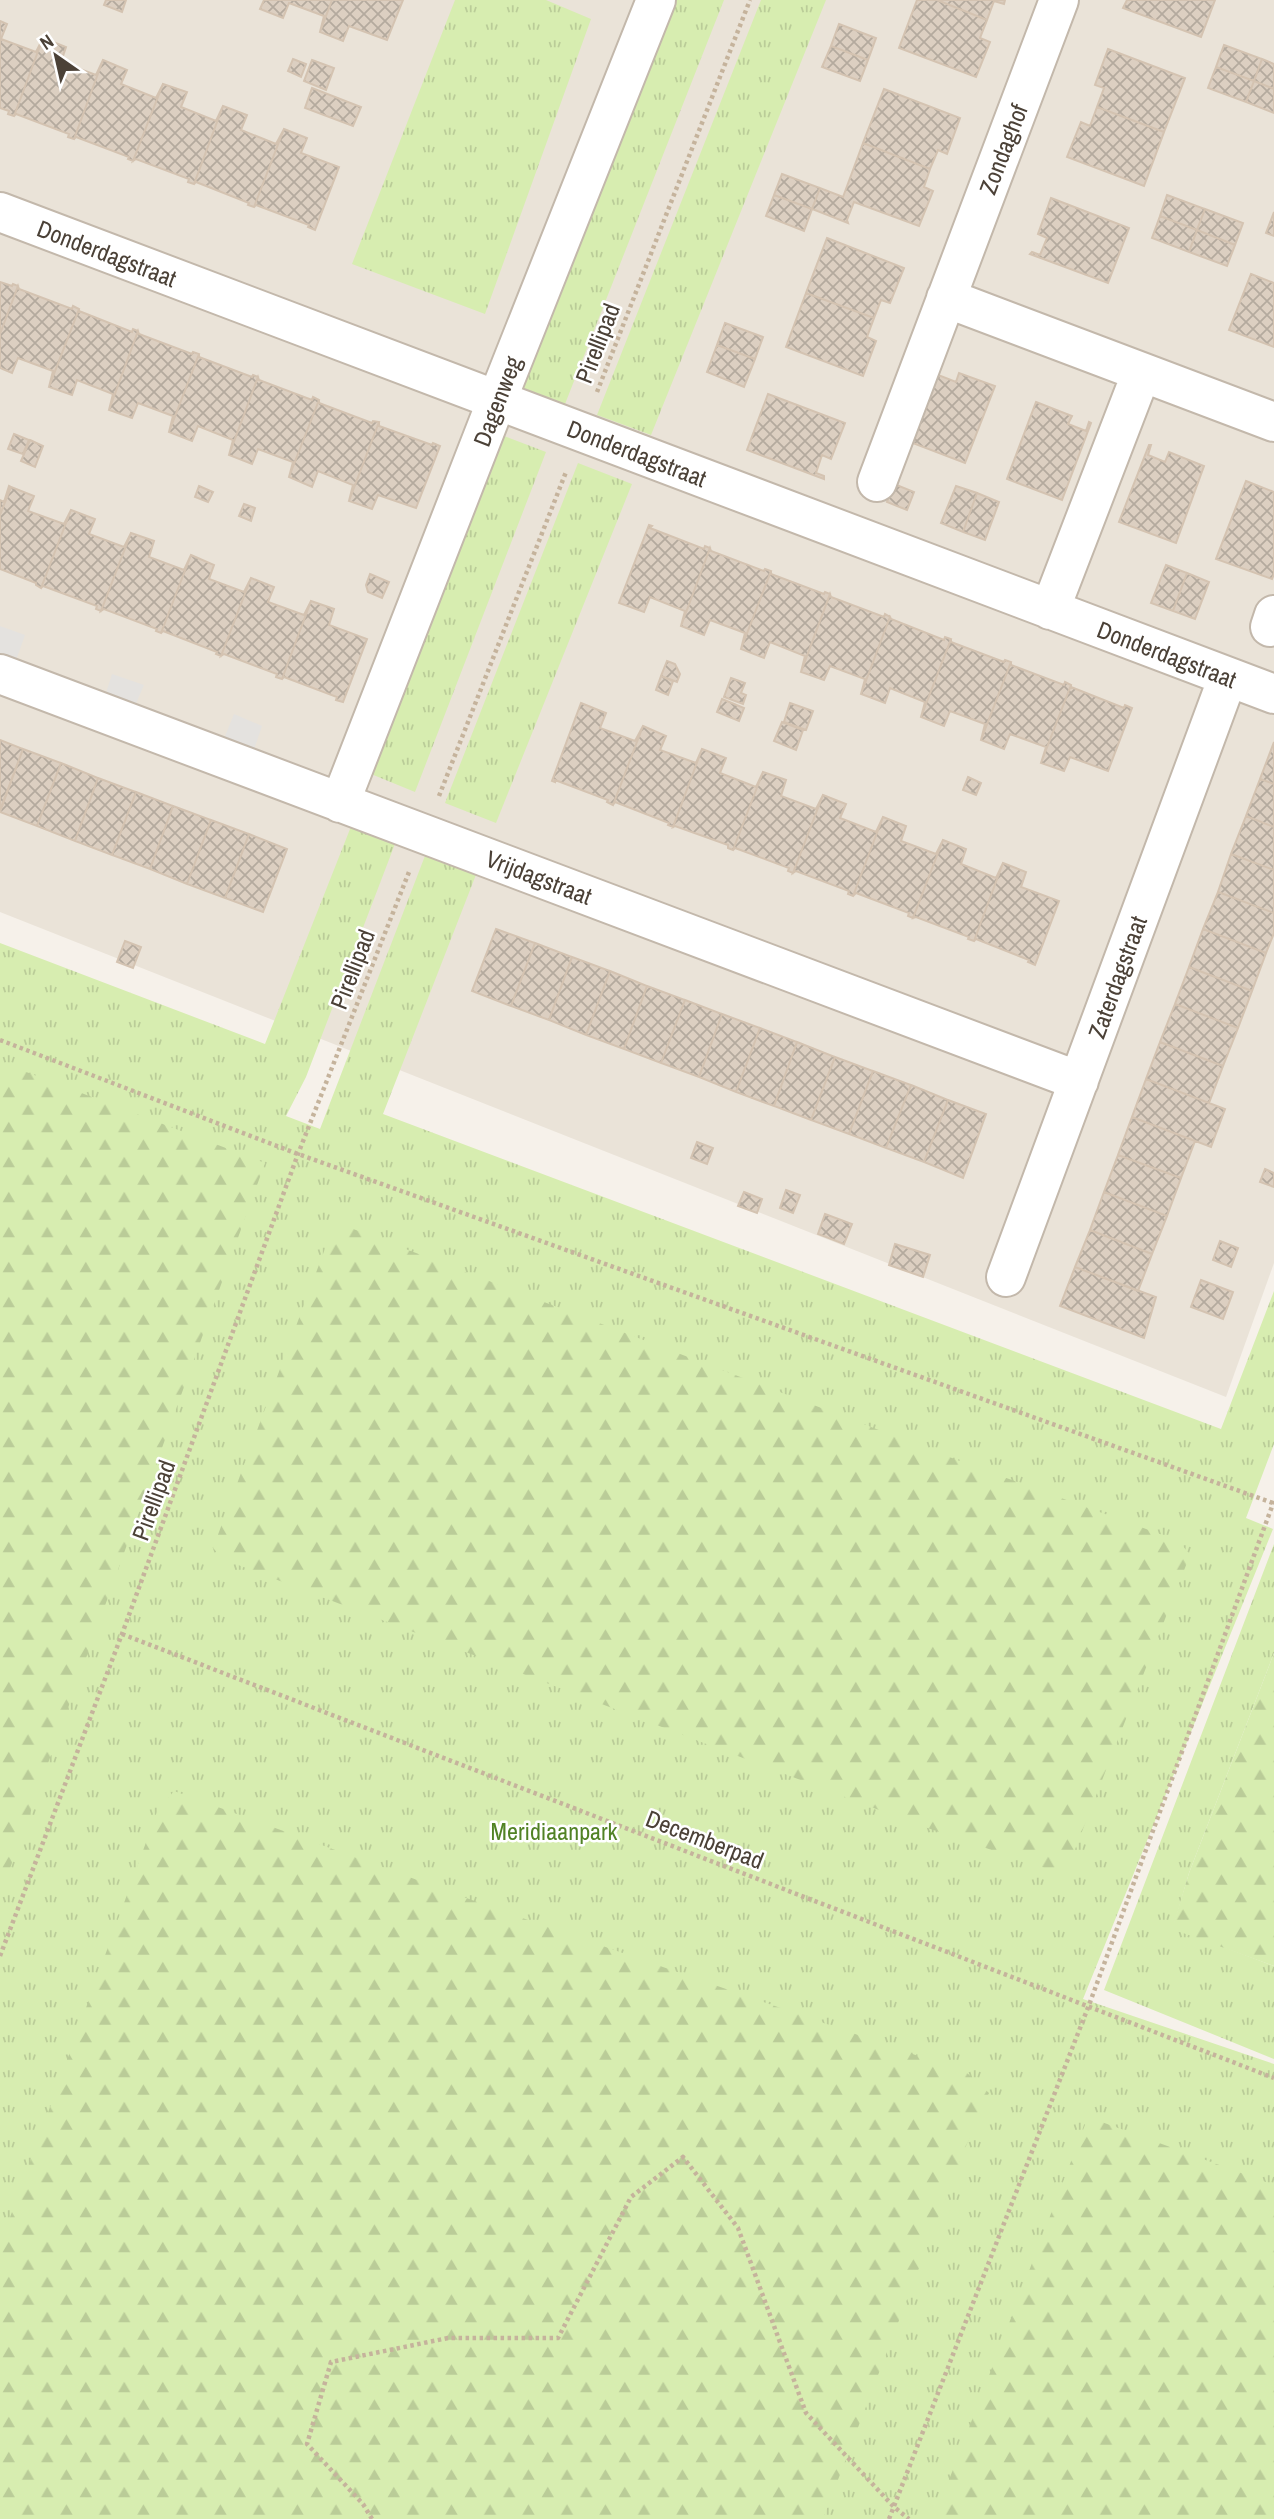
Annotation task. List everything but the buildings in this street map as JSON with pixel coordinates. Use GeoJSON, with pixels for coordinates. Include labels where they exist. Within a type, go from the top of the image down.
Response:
{"type":"FeatureCollection","features":[{"type":"Feature","properties":{"kind":"street","name":"Dagenweg"},"geometry":{"type":"LineString","coordinates":[[340,803],[656,0]]}},
{"type":"Feature","properties":{"kind":"street","name":"Zondaghof"},"geometry":{"type":"LineString","coordinates":[[877,481],[1059,0]]}},
{"type":"Feature","properties":{"kind":"street","name":"Donderdagstraat"},"geometry":{"type":"LineString","coordinates":[[0,212],[1274,694]]}},
{"type":"Feature","properties":{"kind":"street"},"geometry":{"type":"LineString","coordinates":[[946,298],[1141,374],[1274,422]]}},
{"type":"Feature","properties":{"kind":"street"},"geometry":{"type":"LineString","coordinates":[[1050,610],[1141,374]]}},
{"type":"Feature","properties":{"kind":"street","name":"Vrijdagstraat"},"geometry":{"type":"LineString","coordinates":[[0,674],[1079,1082]]}},
{"type":"Feature","properties":{"kind":"street","name":"Zaterdagstraat"},"geometry":{"type":"LineString","coordinates":[[1006,1277],[1228,677]]}},
{"type":"Feature","properties":{"kind":"path","name":"Pirellipad"},"geometry":{"type":"LineString","coordinates":[[0,1955],[122,1634],[298,1154],[750,0]]}},
{"type":"Feature","properties":{"kind":"path"},"geometry":{"type":"LineString","coordinates":[[0,1040],[298,1154],[1274,1501],[1089,2005],[890,2519]]}},
{"type":"Feature","properties":{"kind":"path","name":"Decemberpad"},"geometry":{"type":"LineString","coordinates":[[122,1634],[1274,2078]]}},
{"type":"Feature","properties":{"kind":"path"},"geometry":{"type":"LineString","coordinates":[[372,2519],[363,2504],[307,2444],[331,2362],[448,2338],[558,2338],[631,2197],[683,2157],[738,2228],[806,2413],[894,2507],[909,2519]]}},
{"type":"Feature","properties":{"kind":"shaded area"},"geometry":{"type":"Polygon","coordinates":[[[0,0],[1274,0],[1274,1263],[1226,1397],[0,912],[0,0]]]}},
{"type":"Feature","properties":{"kind":"shaded area"},"geometry":{"type":"Polygon","coordinates":[[[0,626],[25,635],[10,677],[0,674],[0,626]]]}},
{"type":"Feature","properties":{"kind":"shaded area"},"geometry":{"type":"Polygon","coordinates":[[[112,674],[144,685],[128,722],[100,712],[112,674]]]}},
{"type":"Feature","properties":{"kind":"shaded area"},"geometry":{"type":"Polygon","coordinates":[[[234,714],[262,726],[248,767],[217,756],[234,714]]]}},
{"type":"Feature","properties":{"kind":"green space"},"geometry":{"type":"Polygon","coordinates":[[[455,0],[546,0],[591,19],[485,314],[352,264],[455,0]]]}},
{"type":"Feature","properties":{"kind":"green space"},"geometry":{"type":"Polygon","coordinates":[[[674,0],[724,0],[565,404],[523,388],[674,0]]]}},
{"type":"Feature","properties":{"kind":"green space"},"geometry":{"type":"Polygon","coordinates":[[[761,0],[826,0],[651,435],[597,415],[761,0]]]}},
{"type":"Feature","properties":{"kind":"green space"},"geometry":{"type":"Polygon","coordinates":[[[504,436],[546,452],[415,792],[371,774],[504,436]]]}},
{"type":"Feature","properties":{"kind":"green space"},"geometry":{"type":"Polygon","coordinates":[[[578,463],[632,484],[496,823],[445,803],[578,463]]]}},
{"type":"Feature","properties":{"kind":"green space","name":"Meridiaanpark"},"geometry":{"type":"Polygon","coordinates":[[[354,819],[398,836],[306,1077],[286,1116],[320,1129],[428,848],[479,867],[383,1114],[1221,1429],[1274,1291],[1274,1444],[1246,1518],[1273,1529],[1083,1999],[1274,2064],[1274,2519],[0,2519],[0,943],[265,1044],[354,819]]]}},
{"type":"Feature","properties":{"kind":"green space"},"geometry":{"type":"Polygon","coordinates":[[[0,1062],[265,1163],[0,1896],[0,1062]]]}},
{"type":"Feature","properties":{"kind":"green space"},"geometry":{"type":"Polygon","coordinates":[[[335,1222],[965,1463],[1179,1541],[1190,1555],[1065,1875],[913,1823],[225,1560],[213,1548],[335,1222]]]}},
{"type":"Feature","properties":{"kind":"green space"},"geometry":{"type":"Polygon","coordinates":[[[1274,1544],[1274,1653],[1189,1873],[1173,1928],[1274,1966],[1274,2059],[1104,1990],[1274,1544]]]}},
{"type":"Feature","properties":{"kind":"green space"},"geometry":{"type":"Polygon","coordinates":[[[1274,1653],[1274,1966],[1172,1929],[1189,1873],[1274,1653]]]}},
{"type":"Feature","properties":{"kind":"green space"},"geometry":{"type":"Polygon","coordinates":[[[174,1791],[491,1907],[967,2073],[989,2093],[963,2153],[823,2519],[0,2519],[0,2245],[157,1812],[174,1791]]]}},
{"type":"Feature","properties":{"kind":"green space"},"geometry":{"type":"Polygon","coordinates":[[[1088,2117],[1274,2185],[1274,2519],[934,2519],[1088,2117]]]}}]}
